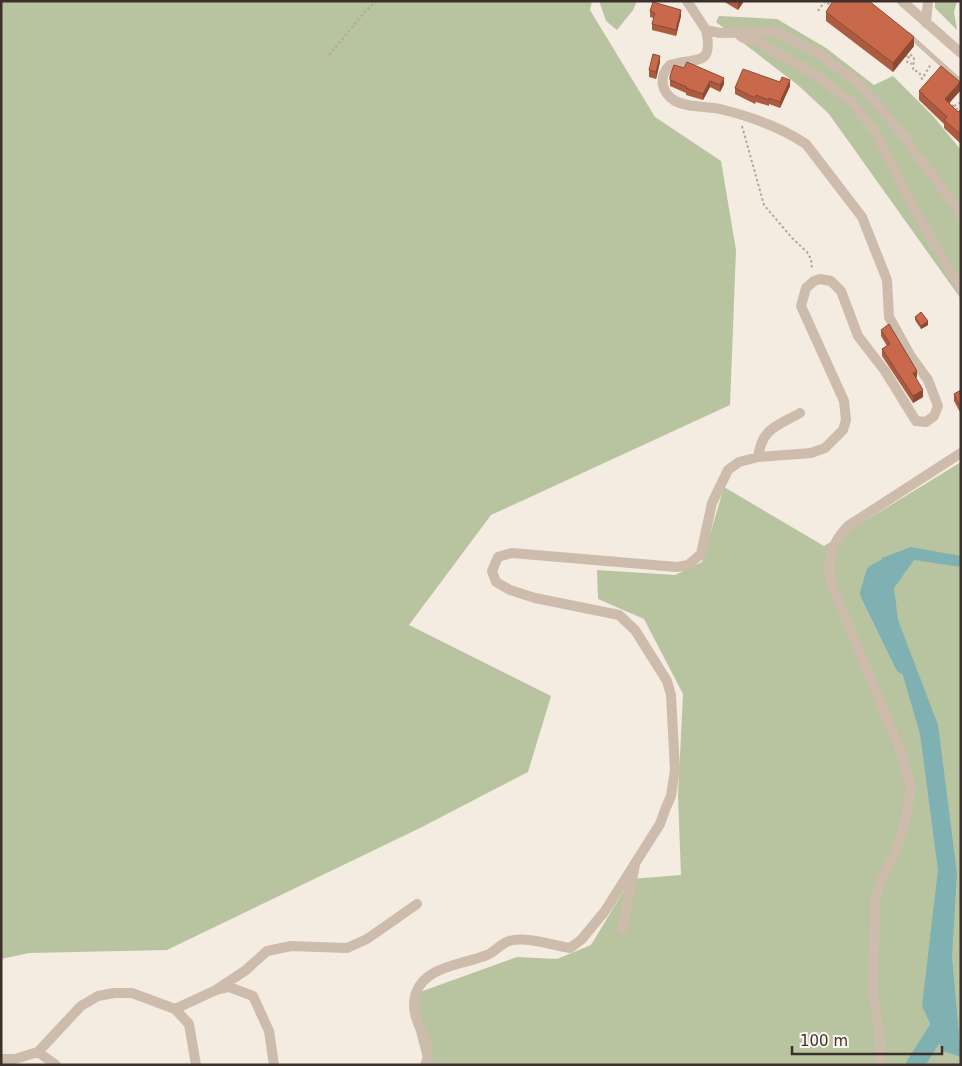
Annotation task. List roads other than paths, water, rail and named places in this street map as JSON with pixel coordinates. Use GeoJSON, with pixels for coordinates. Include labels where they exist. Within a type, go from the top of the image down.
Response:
{"type":"FeatureCollection","features":[{"type":"Feature","properties":{"kind":"street"},"geometry":{"type":"LineString","coordinates":[[425,1065],[428,1058],[426,1039],[414,1018],[414,1003],[416,993],[425,978],[453,964],[488,955],[509,940],[529,941],[570,948],[581,940],[605,911],[660,824],[671,796],[675,770],[674,719],[667,681],[635,630],[619,615],[535,598],[510,590],[496,582],[492,571],[493,564],[498,557],[512,553],[677,566],[688,565],[701,554],[712,502],[728,470],[739,462],[758,457],[790,456],[811,453],[825,448],[843,430],[846,420],[844,401],[820,343],[804,317],[801,306],[806,288],[820,278],[831,281],[841,291],[858,336],[885,371],[916,421],[926,422],[934,416],[938,406],[928,380],[910,354],[889,317],[887,280],[862,217],[806,144],[796,137],[738,114],[719,109],[681,104],[669,96],[662,86],[662,76],[670,66],[703,58],[708,52],[706,30],[687,1]]}},
{"type":"Feature","properties":{"kind":"street"},"geometry":{"type":"LineString","coordinates":[[902,1],[961,53]]}},
{"type":"Feature","properties":{"kind":"street"},"geometry":{"type":"LineString","coordinates":[[926,23],[928,1]]}},
{"type":"Feature","properties":{"kind":"street"},"geometry":{"type":"LineString","coordinates":[[706,30],[737,33],[775,31],[821,55],[859,84],[896,126],[961,214]]}},
{"type":"Feature","properties":{"kind":"street"},"geometry":{"type":"LineString","coordinates":[[737,33],[743,38],[759,42],[816,75],[853,103],[877,134],[914,209],[961,289]]}},
{"type":"Feature","properties":{"kind":"street"},"geometry":{"type":"LineString","coordinates":[[758,457],[760,446],[768,431],[800,413]]}},
{"type":"Feature","properties":{"kind":"street"},"geometry":{"type":"LineString","coordinates":[[880,1065],[880,1038],[873,993],[875,900],[882,878],[896,850],[905,822],[910,788],[899,746],[831,583],[828,565],[831,550],[838,536],[848,526],[961,453]]}},
{"type":"Feature","properties":{"kind":"street"},"geometry":{"type":"LineString","coordinates":[[622,930],[636,862]]}},
{"type":"Feature","properties":{"kind":"street"},"geometry":{"type":"LineString","coordinates":[[216,990],[267,952],[291,946],[346,948],[367,939],[417,904]]}},
{"type":"Feature","properties":{"kind":"street"},"geometry":{"type":"LineString","coordinates":[[175,1009],[216,990],[228,987],[253,996],[269,1031],[274,1065]]}},
{"type":"Feature","properties":{"kind":"street"},"geometry":{"type":"LineString","coordinates":[[1,1059],[16,1062],[38,1052],[81,1006],[98,996],[132,992],[175,1009],[189,1024],[196,1065]]}},
{"type":"Feature","properties":{"kind":"street"},"geometry":{"type":"LineString","coordinates":[[38,1052],[56,1065]]}},
{"type":"Feature","properties":{"kind":"lane"},"geometry":{"type":"LineString","coordinates":[[907,33],[961,82]]}},
{"type":"Feature","properties":{"kind":"water"},"geometry":{"type":"Polygon","coordinates":[[[911,547],[961,556],[961,567],[914,560],[894,588],[898,620],[938,725],[957,873],[952,957],[961,1057],[943,1051],[922,1006],[938,870],[920,734],[877,586],[882,558],[911,547]]]}},
{"type":"Feature","properties":{"kind":"waterway"},"geometry":{"type":"LineString","coordinates":[[902,560],[875,573],[869,593],[904,665]]}},
{"type":"Feature","properties":{"kind":"waterway"},"geometry":{"type":"LineString","coordinates":[[915,1065],[939,1027]]}}]}
